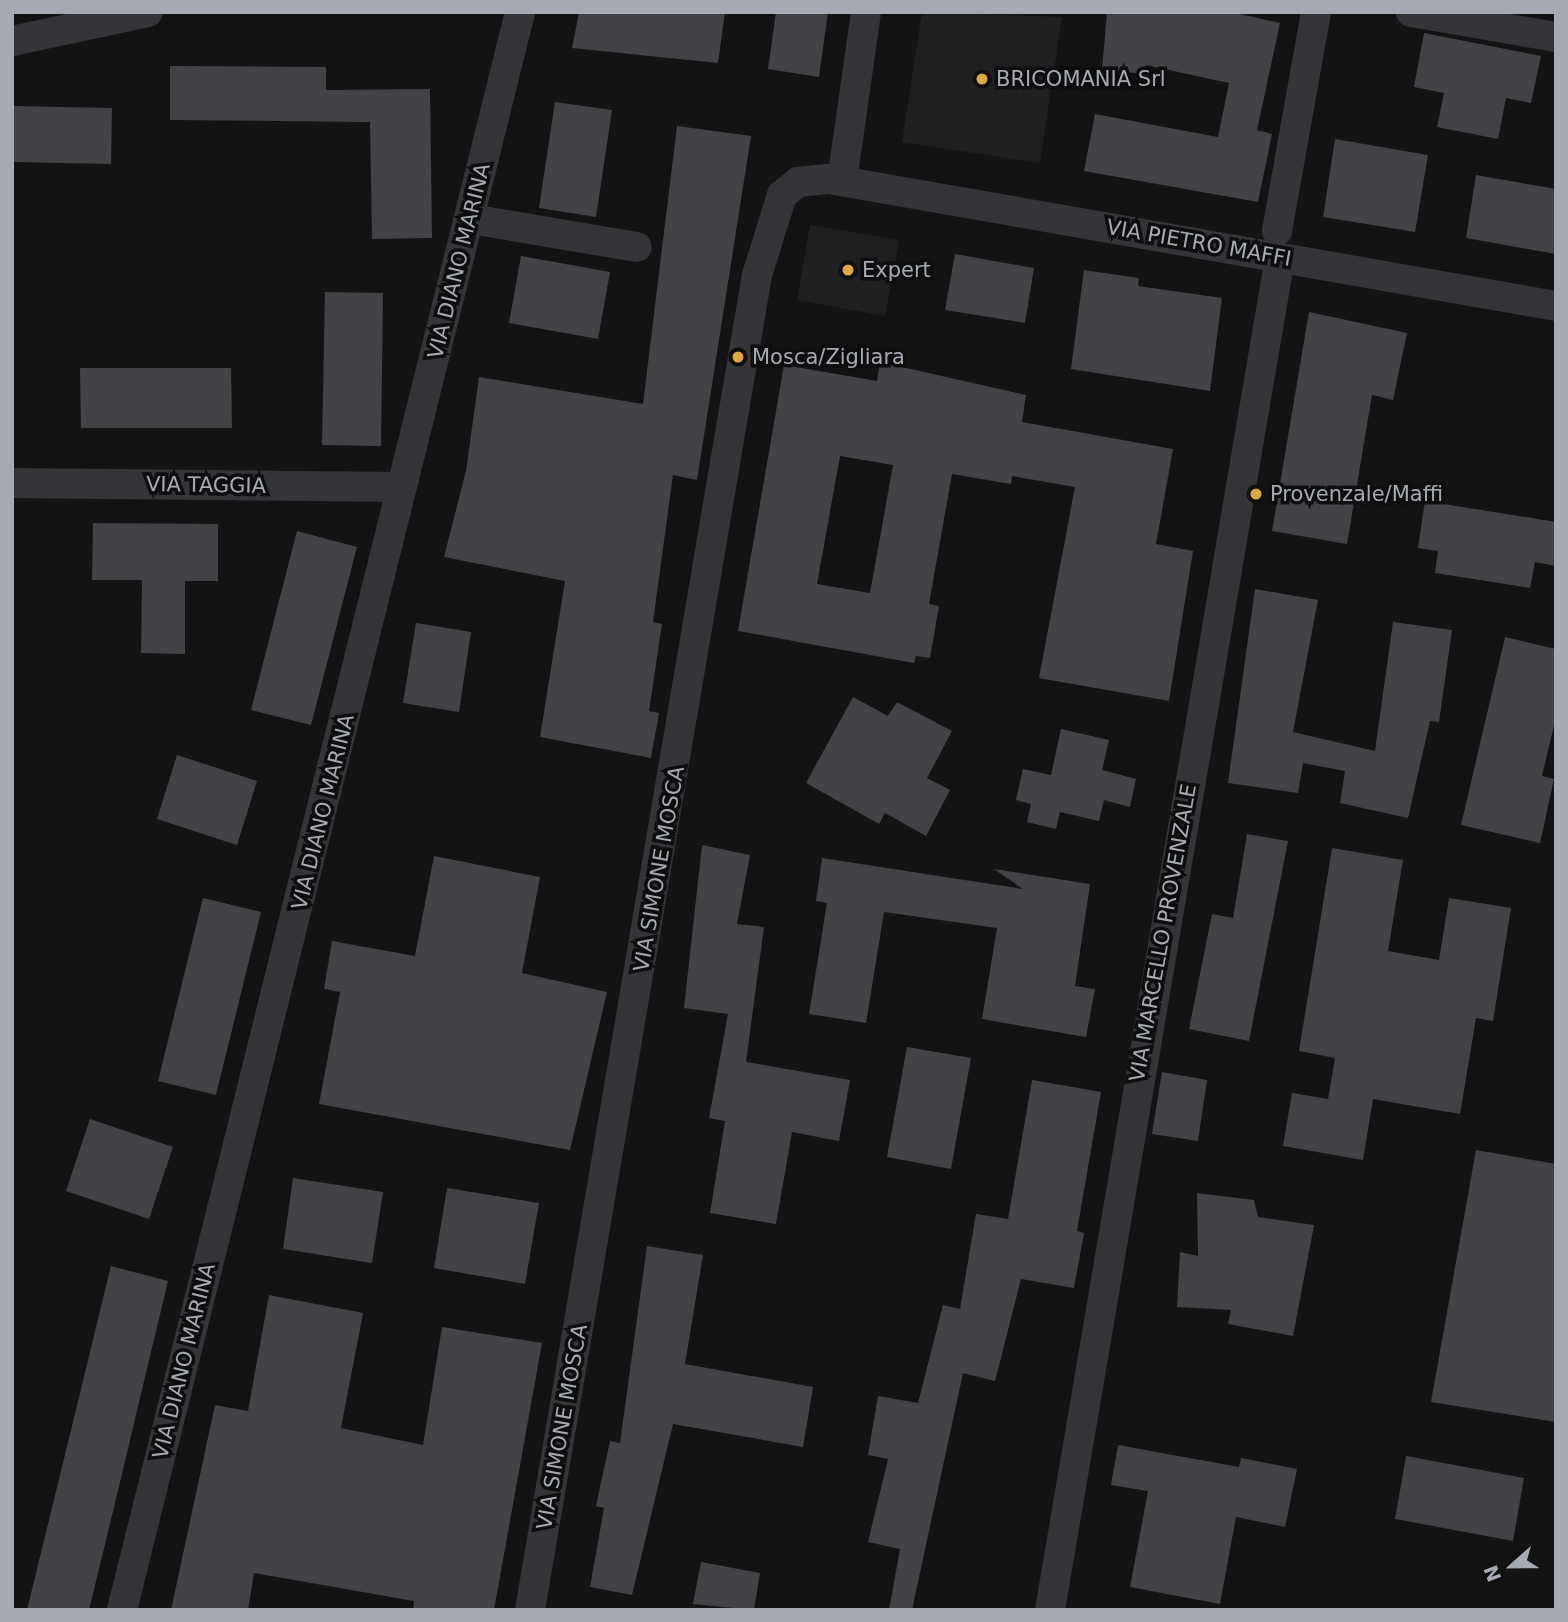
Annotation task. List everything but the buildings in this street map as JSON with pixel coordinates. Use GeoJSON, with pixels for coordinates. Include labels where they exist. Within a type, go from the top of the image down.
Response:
{"type":"FeatureCollection","features":[{"type":"Feature","properties":{"kind":"street"},"geometry":{"type":"LineString","coordinates":[[12,41],[148,12]]}},
{"type":"Feature","properties":{"kind":"street","name":"VIA DIANO MARINA"},"geometry":{"type":"LineString","coordinates":[[122,1610],[400,487],[471,219],[520,12]]}},
{"type":"Feature","properties":{"kind":"street"},"geometry":{"type":"LineString","coordinates":[[842,181],[866,12]]}},
{"type":"Feature","properties":{"kind":"street","name":"VIA MARCELLO PROVENZALE"},"geometry":{"type":"LineString","coordinates":[[1050,1610],[1316,12]]}},
{"type":"Feature","properties":{"kind":"street"},"geometry":{"type":"LineString","coordinates":[[1411,12],[1556,37]]}},
{"type":"Feature","properties":{"kind":"street","name":"VIA SIMONE MOSCA"},"geometry":{"type":"LineString","coordinates":[[530,1610],[765,233],[789,186],[806,178],[842,181]]}},
{"type":"Feature","properties":{"kind":"street","name":"VIA PIETRO MAFFI"},"geometry":{"type":"LineString","coordinates":[[842,181],[1279,244],[1556,306]]}},
{"type":"Feature","properties":{"kind":"street"},"geometry":{"type":"LineString","coordinates":[[471,219],[637,247]]}},
{"type":"Feature","properties":{"kind":"street","name":"VIA TAGGIA"},"geometry":{"type":"LineString","coordinates":[[12,483],[400,487]]}},
{"type":"Feature","properties":{"kind":"shaded area","name":"BRICOMANIA Srl"},"geometry":{"type":"Polygon","coordinates":[[[922,12],[1062,17],[1040,163],[902,142],[922,12]]]}},
{"type":"Feature","properties":{"kind":"shaded area","name":"Expert"},"geometry":{"type":"Polygon","coordinates":[[[810,225],[899,240],[885,316],[797,300],[810,225]]]}},
{"type":"Feature","properties":{"kind":"place","name":"BRICOMANIA Srl"},"geometry":{"type":"Point","coordinates":[982,79]}},
{"type":"Feature","properties":{"kind":"place","name":"Expert"},"geometry":{"type":"Point","coordinates":[848,270]}},
{"type":"Feature","properties":{"kind":"place","name":"Mosca/Zigliara"},"geometry":{"type":"Point","coordinates":[738,357]}},
{"type":"Feature","properties":{"kind":"place","name":"Provenzale/Maffi"},"geometry":{"type":"Point","coordinates":[1256,494]}}]}
